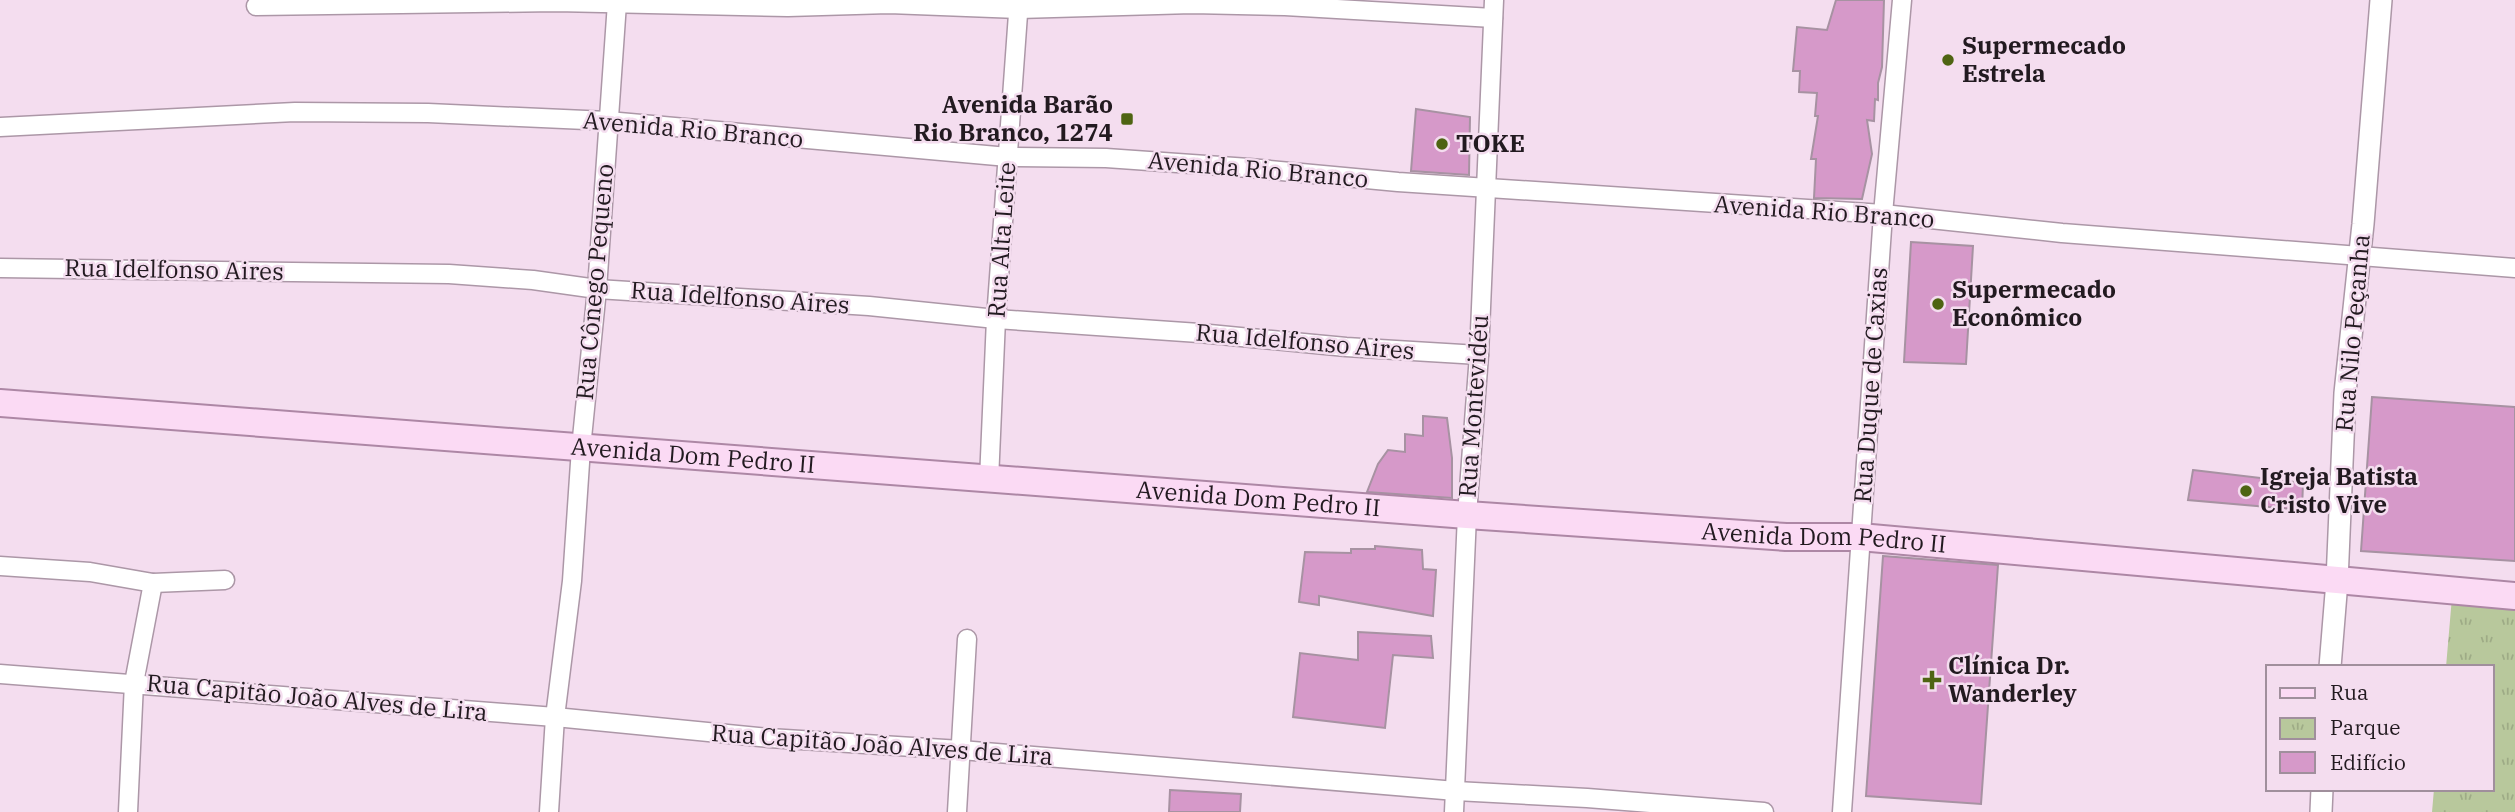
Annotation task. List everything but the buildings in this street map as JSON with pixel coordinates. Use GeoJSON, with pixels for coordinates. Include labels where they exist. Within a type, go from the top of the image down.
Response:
{"type":"FeatureCollection","features":[{"type":"Feature","properties":{"kind":"main road","name":"Avenida Dom Pedro II"},"geometry":{"type":"LineString","coordinates":[[0,403],[1467,516],[1786,537],[1860,537],[2515,596]]}},
{"type":"Feature","properties":{"kind":"street","name":"Rua Montevidéu"},"geometry":{"type":"LineString","coordinates":[[1454,812],[1467,516],[1479,355],[1494,0]]}},
{"type":"Feature","properties":{"kind":"street","name":"Rua Duque de Caxias"},"geometry":{"type":"LineString","coordinates":[[1842,812],[1882,214],[1902,0]]}},
{"type":"Feature","properties":{"kind":"street","name":"Rua Nilo Peçanha"},"geometry":{"type":"LineString","coordinates":[[2330,665],[2337,581],[2345,393],[2381,0]]}},
{"type":"Feature","properties":{"kind":"street"},"geometry":{"type":"LineString","coordinates":[[256,6],[452,2],[788,7],[889,4],[1192,4],[1272,5],[1493,18]]}},
{"type":"Feature","properties":{"kind":"street","name":"Rua Cônego Pequeno"},"geometry":{"type":"LineString","coordinates":[[549,812],[555,717],[572,581],[581,448],[597,289],[617,3]]}},
{"type":"Feature","properties":{"kind":"street","name":"Rua Alta Leite"},"geometry":{"type":"LineString","coordinates":[[989,480],[996,319],[1019,4]]}},
{"type":"Feature","properties":{"kind":"street","name":"Avenida Rio Branco"},"geometry":{"type":"LineString","coordinates":[[0,127],[295,112],[428,113],[608,121],[1008,157],[1105,158],[1487,188],[1882,214],[2062,233],[2515,268]]}},
{"type":"Feature","properties":{"kind":"street","name":"Rua Idelfonso Aires"},"geometry":{"type":"LineString","coordinates":[[0,268],[449,274],[533,279],[597,289],[869,306],[996,319],[1199,332],[1346,347],[1479,355]]}},
{"type":"Feature","properties":{"kind":"street"},"geometry":{"type":"LineString","coordinates":[[0,566],[90,572],[153,583],[225,580]]}},
{"type":"Feature","properties":{"kind":"street"},"geometry":{"type":"LineString","coordinates":[[128,812],[134,683],[153,583]]}},
{"type":"Feature","properties":{"kind":"street"},"geometry":{"type":"LineString","coordinates":[[957,812],[967,639]]}},
{"type":"Feature","properties":{"kind":"street","name":"Rua Capitão João Alves de Lira"},"geometry":{"type":"LineString","coordinates":[[0,674],[555,717],[769,738],[961,750],[1456,791],[1764,812]]}},
{"type":"Feature","properties":{"kind":"street"},"geometry":{"type":"LineString","coordinates":[[2321,812],[2322,791]]}},
{"type":"Feature","properties":{"kind":"green space"},"geometry":{"type":"Polygon","coordinates":[[[2452,597],[2515,603],[2515,812],[2432,812],[2434,791],[2494,791],[2494,665],[2446,665],[2452,597]]]}},
{"type":"Feature","properties":{"kind":"place","name":"Supermecado Estrela"},"geometry":{"type":"Point","coordinates":[1948,60]}},
{"type":"Feature","properties":{"kind":"place","name":"Avenida Barão Rio Branco, 1274"},"geometry":{"type":"Point","coordinates":[1127,119]}},
{"type":"Feature","properties":{"kind":"place","name":"TOKE"},"geometry":{"type":"Point","coordinates":[1442,144]}},
{"type":"Feature","properties":{"kind":"place","name":"Supermecado Econômico"},"geometry":{"type":"Point","coordinates":[1938,304]}},
{"type":"Feature","properties":{"kind":"place","name":"Igreja Batista Cristo Vive"},"geometry":{"type":"Point","coordinates":[2246,491]}},
{"type":"Feature","properties":{"kind":"place","name":"Clínica Dr. Wanderley"},"geometry":{"type":"Point","coordinates":[1932,680]}}]}
